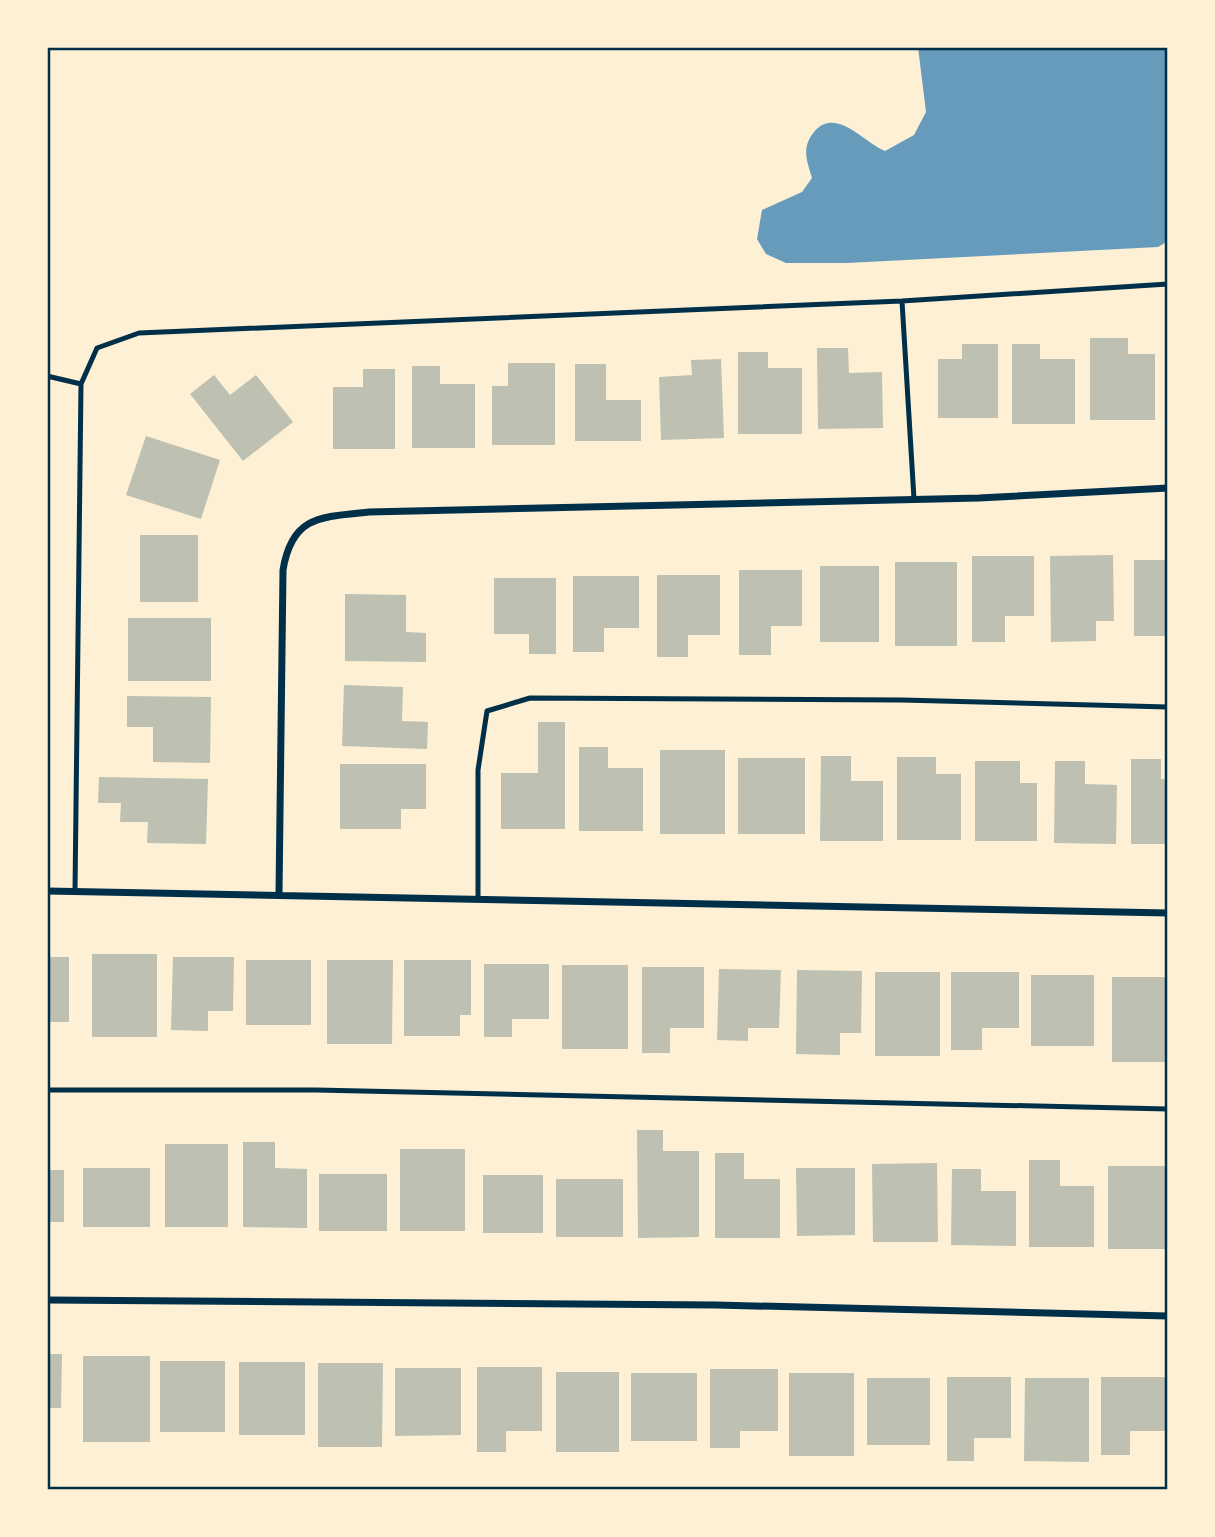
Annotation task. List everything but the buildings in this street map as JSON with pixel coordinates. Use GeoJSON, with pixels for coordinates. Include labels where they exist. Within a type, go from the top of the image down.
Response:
{"type":"FeatureCollection","features":[{"type":"Feature","properties":{"kind":"street"},"geometry":{"type":"LineString","coordinates":[[279,894],[283,570],[287,545],[301,526],[331,516],[369,512],[914,499],[1168,488]]}},
{"type":"Feature","properties":{"kind":"street"},"geometry":{"type":"LineString","coordinates":[[47,891],[1168,913]]}},
{"type":"Feature","properties":{"kind":"street"},"geometry":{"type":"LineString","coordinates":[[47,1300],[716,1305],[1168,1316]]}},
{"type":"Feature","properties":{"kind":"lane"},"geometry":{"type":"LineString","coordinates":[[75,891],[81,384],[97,348],[139,333],[902,301],[1168,284]]}},
{"type":"Feature","properties":{"kind":"lane"},"geometry":{"type":"LineString","coordinates":[[902,301],[914,499]]}},
{"type":"Feature","properties":{"kind":"lane"},"geometry":{"type":"LineString","coordinates":[[47,376],[81,384]]}},
{"type":"Feature","properties":{"kind":"lane"},"geometry":{"type":"LineString","coordinates":[[478,898],[478,770],[487,711],[530,698],[902,700],[1168,707]]}},
{"type":"Feature","properties":{"kind":"lane"},"geometry":{"type":"LineString","coordinates":[[47,1090],[316,1090],[1168,1109]]}},
{"type":"Feature","properties":{"kind":"water"},"geometry":{"type":"Polygon","coordinates":[[[918,47],[1168,47],[1168,241],[1158,247],[847,263],[786,263],[766,254],[757,239],[762,210],[802,192],[812,178],[806,149],[814,132],[823,125],[841,124],[885,151],[914,135],[926,112],[918,47]]]}}]}
